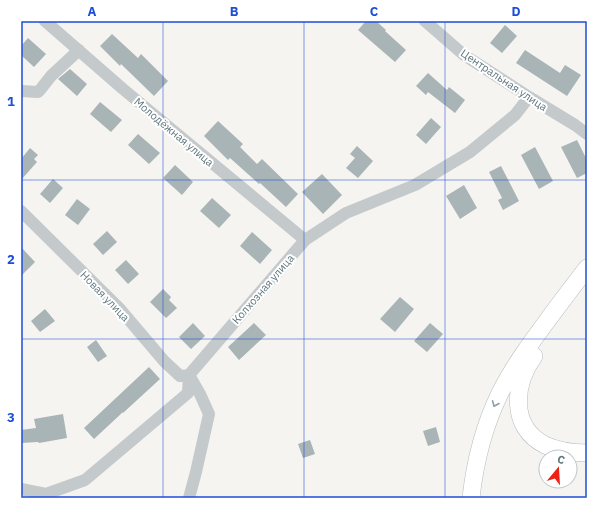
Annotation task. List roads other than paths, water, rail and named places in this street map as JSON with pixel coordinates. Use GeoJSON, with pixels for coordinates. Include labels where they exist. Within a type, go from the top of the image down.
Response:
{"type":"FeatureCollection","features":[{"type":"Feature","properties":{"kind":"main road"},"geometry":{"type":"LineString","coordinates":[[471,498],[476,464],[483,436],[500,392],[526,349],[587,268]]}},
{"type":"Feature","properties":{"kind":"main road"},"geometry":{"type":"LineString","coordinates":[[587,285],[532,360],[522,379],[518,393],[518,404],[520,416],[524,426],[537,440],[554,449],[574,453],[587,453]]}},
{"type":"Feature","properties":{"kind":"main road"},"geometry":{"type":"LineString","coordinates":[[526,349],[512,384],[510,404],[512,416],[519,436],[532,450],[538,454]]}},
{"type":"Feature","properties":{"kind":"street","name":"Молодёжная улица"},"geometry":{"type":"LineString","coordinates":[[45,21],[123,89],[305,240]]}},
{"type":"Feature","properties":{"kind":"street","name":"Центральная улица"},"geometry":{"type":"LineString","coordinates":[[424,21],[464,55],[587,134]]}},
{"type":"Feature","properties":{"kind":"street"},"geometry":{"type":"LineString","coordinates":[[21,91],[38,92],[51,76],[79,50]]}},
{"type":"Feature","properties":{"kind":"street","name":"Колхозная улица"},"geometry":{"type":"LineString","coordinates":[[189,375],[305,240],[346,213],[415,185],[470,152],[515,115],[529,97]]}},
{"type":"Feature","properties":{"kind":"street","name":"Новая улица"},"geometry":{"type":"LineString","coordinates":[[21,211],[119,308],[164,361],[180,376],[189,375]]}},
{"type":"Feature","properties":{"kind":"street"},"geometry":{"type":"LineString","coordinates":[[21,489],[46,494],[85,480],[188,393],[189,375]]}},
{"type":"Feature","properties":{"kind":"street"},"geometry":{"type":"LineString","coordinates":[[189,375],[209,414],[189,498]]}}]}
